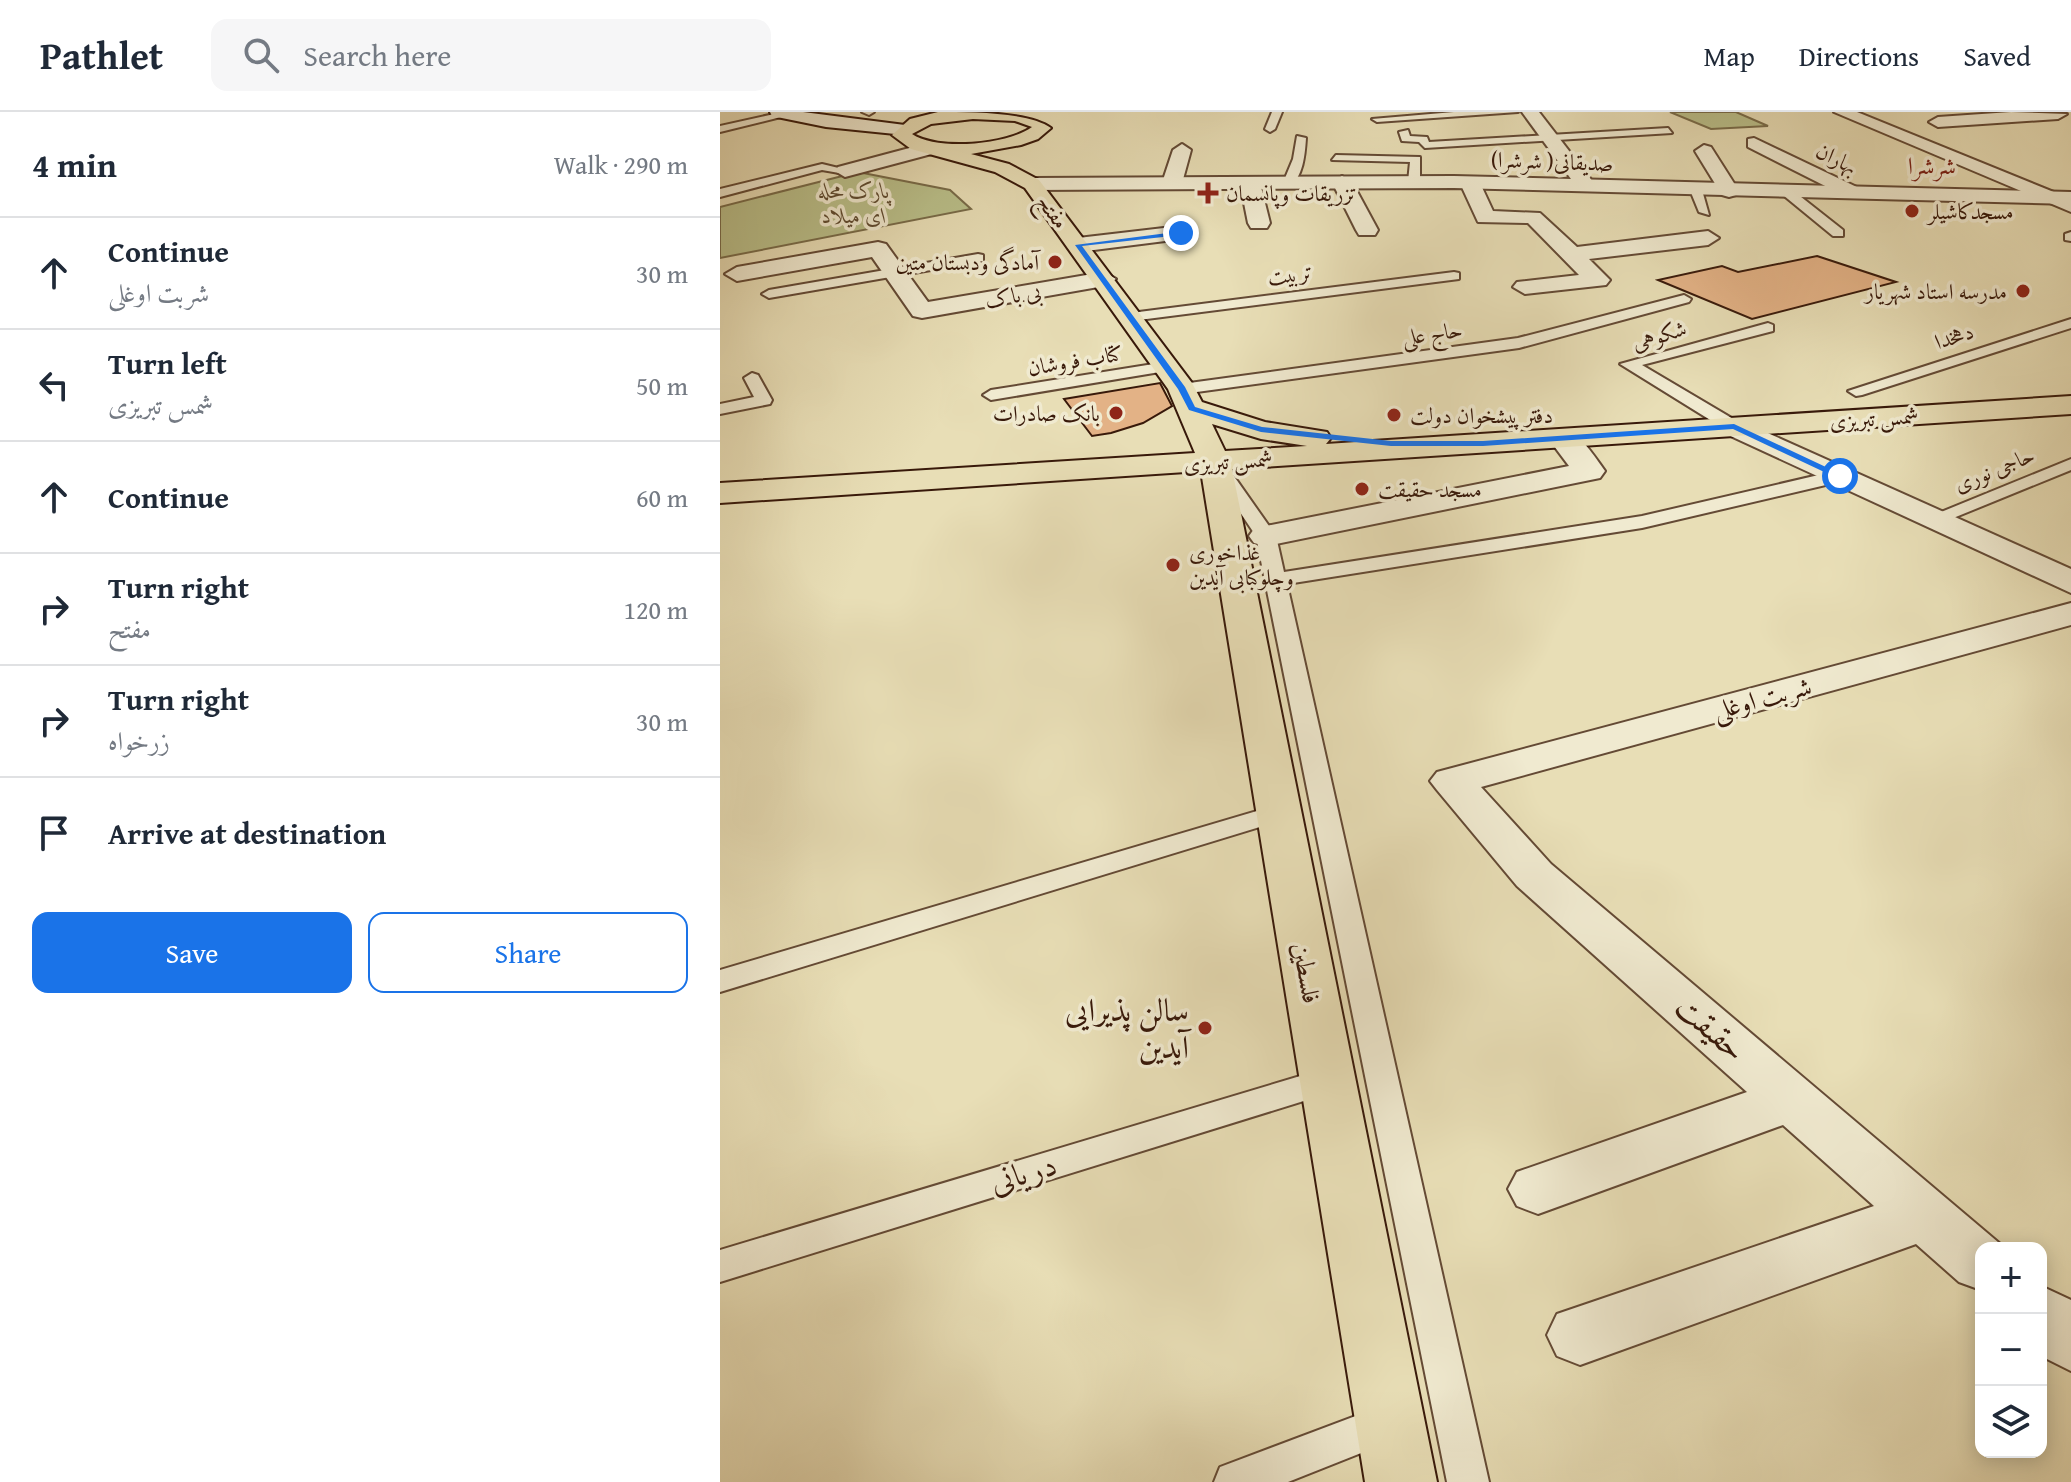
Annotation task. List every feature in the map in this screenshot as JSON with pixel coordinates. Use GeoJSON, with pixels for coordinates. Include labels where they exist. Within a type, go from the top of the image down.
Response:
{"type":"FeatureCollection","features":[{"type":"Feature","properties":{"kind":"main road"},"geometry":{"type":"LineString","coordinates":[[1040,128],[1011,115],[970,114],[926,121],[918,141],[986,147],[1040,128],[1059,112]]}},
{"type":"Feature","properties":{"kind":"main road"},"geometry":{"type":"LineString","coordinates":[[1032,184],[1040,128]]}},
{"type":"Feature","properties":{"kind":"main road","name":"مفتح"},"geometry":{"type":"LineString","coordinates":[[918,141],[1002,168],[1032,184],[1104,279],[1187,399],[1215,463]]}},
{"type":"Feature","properties":{"kind":"main road"},"geometry":{"type":"LineString","coordinates":[[1187,399],[1261,430],[1311,438],[1391,443],[1483,443]]}},
{"type":"Feature","properties":{"kind":"main road","name":"شمس تبریزی"},"geometry":{"type":"LineString","coordinates":[[720,493],[2071,405]]}},
{"type":"Feature","properties":{"kind":"main road","name":"فلسطین"},"geometry":{"type":"LineString","coordinates":[[1215,463],[1401,1482]]}},
{"type":"Feature","properties":{"kind":"street"},"geometry":{"type":"LineString","coordinates":[[1530,112],[1586,186]]}},
{"type":"Feature","properties":{"kind":"street"},"geometry":{"type":"LineString","coordinates":[[1842,112],[2071,206]]}},
{"type":"Feature","properties":{"kind":"street"},"geometry":{"type":"LineString","coordinates":[[783,113],[918,141]]}},
{"type":"Feature","properties":{"kind":"street"},"geometry":{"type":"LineString","coordinates":[[1938,122],[2060,115]]}},
{"type":"Feature","properties":{"kind":"street"},"geometry":{"type":"LineString","coordinates":[[845,171],[918,141]]}},
{"type":"Feature","properties":{"kind":"street","name":"بهاران"},"geometry":{"type":"LineString","coordinates":[[1754,143],[1856,194]]}},
{"type":"Feature","properties":{"kind":"street"},"geometry":{"type":"LineString","coordinates":[[1172,183],[1182,150]]}},
{"type":"Feature","properties":{"kind":"street"},"geometry":{"type":"LineString","coordinates":[[1704,151],[1729,191]]}},
{"type":"Feature","properties":{"kind":"street"},"geometry":{"type":"LineString","coordinates":[[1342,182],[1367,230]]}},
{"type":"Feature","properties":{"kind":"street","name":"(شرشرا )صدیقانی"},"geometry":{"type":"LineString","coordinates":[[1032,184],[1414,182],[2071,198]]}},
{"type":"Feature","properties":{"kind":"street"},"geometry":{"type":"LineString","coordinates":[[1250,183],[1259,223]]}},
{"type":"Feature","properties":{"kind":"street"},"geometry":{"type":"LineString","coordinates":[[1470,183],[1485,218],[1533,217],[1598,280],[1525,287]]}},
{"type":"Feature","properties":{"kind":"street"},"geometry":{"type":"LineString","coordinates":[[1078,245],[1181,233]]}},
{"type":"Feature","properties":{"kind":"street"},"geometry":{"type":"LineString","coordinates":[[1572,254],[1708,238]]}},
{"type":"Feature","properties":{"kind":"street"},"geometry":{"type":"LineString","coordinates":[[737,274],[878,249],[894,271]]}},
{"type":"Feature","properties":{"kind":"street","name":"بی باک"},"geometry":{"type":"LineString","coordinates":[[894,271],[922,311],[1104,279]]}},
{"type":"Feature","properties":{"kind":"street"},"geometry":{"type":"LineString","coordinates":[[1734,427],[2071,582]]}},
{"type":"Feature","properties":{"kind":"street"},"geometry":{"type":"LineString","coordinates":[[1266,536],[1589,471],[1563,438]]}},
{"type":"Feature","properties":{"kind":"street","name":"شربت اوغلی"},"geometry":{"type":"LineString","coordinates":[[1452,781],[2071,614]]}},
{"type":"Feature","properties":{"kind":"street","name":"حقیقت"},"geometry":{"type":"LineString","coordinates":[[1452,781],[1534,875],[1975,1258]]}},
{"type":"Feature","properties":{"kind":"street"},"geometry":{"type":"LineString","coordinates":[[1538,1189],[1792,1099]]}},
{"type":"Feature","properties":{"kind":"street"},"geometry":{"type":"LineString","coordinates":[[1580,1335],[1925,1215]]}},
{"type":"Feature","properties":{"kind":"street"},"geometry":{"type":"LineString","coordinates":[[2047,1320],[2071,1341]]}},
{"type":"Feature","properties":{"kind":"lane"},"geometry":{"type":"LineString","coordinates":[[1270,129],[1277,112]]}},
{"type":"Feature","properties":{"kind":"lane"},"geometry":{"type":"LineString","coordinates":[[1377,119],[1513,112]]}},
{"type":"Feature","properties":{"kind":"lane"},"geometry":{"type":"LineString","coordinates":[[720,129],[783,113]]}},
{"type":"Feature","properties":{"kind":"lane"},"geometry":{"type":"LineString","coordinates":[[1546,133],[1597,122]]}},
{"type":"Feature","properties":{"kind":"lane"},"geometry":{"type":"LineString","coordinates":[[1404,132],[1406,139],[1423,139],[1425,145],[1546,133],[1668,131]]}},
{"type":"Feature","properties":{"kind":"lane"},"geometry":{"type":"LineString","coordinates":[[1289,183],[1299,159],[1301,138]]}},
{"type":"Feature","properties":{"kind":"lane"},"geometry":{"type":"LineString","coordinates":[[1336,158],[1416,159],[1414,182]]}},
{"type":"Feature","properties":{"kind":"lane"},"geometry":{"type":"LineString","coordinates":[[720,193],[822,167],[845,171]]}},
{"type":"Feature","properties":{"kind":"lane"},"geometry":{"type":"LineString","coordinates":[[1696,190],[1705,212]]}},
{"type":"Feature","properties":{"kind":"lane"},"geometry":{"type":"LineString","coordinates":[[1787,192],[1838,233]]}},
{"type":"Feature","properties":{"kind":"lane"},"geometry":{"type":"LineString","coordinates":[[769,294],[978,258]]}},
{"type":"Feature","properties":{"kind":"lane","name":"تربیت"},"geometry":{"type":"LineString","coordinates":[[1131,317],[1454,276]]}},
{"type":"Feature","properties":{"kind":"lane","name":"حاج علی"},"geometry":{"type":"LineString","coordinates":[[1187,399],[1519,343],[1684,299]]}},
{"type":"Feature","properties":{"kind":"lane","name":"دهخدا"},"geometry":{"type":"LineString","coordinates":[[1856,391],[2069,323]]}},
{"type":"Feature","properties":{"kind":"lane","name":"شکوهی"},"geometry":{"type":"LineString","coordinates":[[1734,427],[1628,364],[1768,328]]}},
{"type":"Feature","properties":{"kind":"lane","name":"کتاب فروشان"},"geometry":{"type":"LineString","coordinates":[[991,395],[1166,367]]}},
{"type":"Feature","properties":{"kind":"lane"},"geometry":{"type":"LineString","coordinates":[[720,409],[764,400],[752,378]]}},
{"type":"Feature","properties":{"kind":"lane"},"geometry":{"type":"LineString","coordinates":[[1215,463],[1266,536],[1468,1482]]}},
{"type":"Feature","properties":{"kind":"lane","name":"حاجی نوری"},"geometry":{"type":"LineString","coordinates":[[1934,519],[2071,464]]}},
{"type":"Feature","properties":{"kind":"lane"},"geometry":{"type":"LineString","coordinates":[[1275,580],[1642,522],[1840,476]]}},
{"type":"Feature","properties":{"kind":"lane"},"geometry":{"type":"LineString","coordinates":[[720,981],[1277,813]]}},
{"type":"Feature","properties":{"kind":"lane","name":"دریانی"},"geometry":{"type":"LineString","coordinates":[[720,1266],[1327,1081]]}},
{"type":"Feature","properties":{"kind":"lane"},"geometry":{"type":"LineString","coordinates":[[1235,1482],[1390,1422]]}},
{"type":"Feature","properties":{"kind":"green space"},"geometry":{"type":"Polygon","coordinates":[[[1670,112],[1736,112],[1768,126],[1711,129],[1670,112]]]}},
{"type":"Feature","properties":{"kind":"green space","name":"پارک محله ای میلاد"},"geometry":{"type":"Polygon","coordinates":[[[858,172],[950,190],[971,209],[720,258],[720,207],[858,172]]]}},
{"type":"Feature","properties":{"kind":"building"},"geometry":{"type":"Polygon","coordinates":[[[1817,256],[1896,282],[1752,319],[1658,280],[1722,266],[1738,272],[1817,256]]]}},
{"type":"Feature","properties":{"kind":"building","name":"بانک صادرات"},"geometry":{"type":"Polygon","coordinates":[[[1160,383],[1172,406],[1143,423],[1111,433],[1092,436],[1064,399],[1160,383]]]}},
{"type":"Feature","properties":{"kind":"place","name":"تزریقات وپانسمان"},"geometry":{"type":"Point","coordinates":[1208,193]}},
{"type":"Feature","properties":{"kind":"place","name":"مسجدکاشیلر"},"geometry":{"type":"Point","coordinates":[1912,211]}},
{"type":"Feature","properties":{"kind":"place","name":"آمادگی ودبستان متین"},"geometry":{"type":"Point","coordinates":[1055,262]}},
{"type":"Feature","properties":{"kind":"place","name":"مدرسه استاد شهریار"},"geometry":{"type":"Point","coordinates":[2023,291]}},
{"type":"Feature","properties":{"kind":"place","name":"بانک صادرات"},"geometry":{"type":"Point","coordinates":[1116,413]}},
{"type":"Feature","properties":{"kind":"place","name":"دفتر پیشخوان دولت"},"geometry":{"type":"Point","coordinates":[1394,415]}},
{"type":"Feature","properties":{"kind":"place","name":"مسجد حقیقت"},"geometry":{"type":"Point","coordinates":[1362,489]}},
{"type":"Feature","properties":{"kind":"place","name":"غذاخوری وچلوکبابی آیدین"},"geometry":{"type":"Point","coordinates":[1173,565]}},
{"type":"Feature","properties":{"kind":"place","name":"سالن پذیرایی آیدین"},"geometry":{"type":"Point","coordinates":[1205,1028]}},
{"type":"Feature","properties":{"kind":"district","name":"شرشرا"},"geometry":{"type":"Point","coordinates":[1932,166]}},
{"type":"Feature","properties":{"kind":"route"},"geometry":{"type":"LineString","coordinates":[[1181,233],[1078,245],[1182,389],[1192,408],[1261,430],[1311,438],[1391,443],[1483,443],[1734,427],[1840,476]]}}]}
